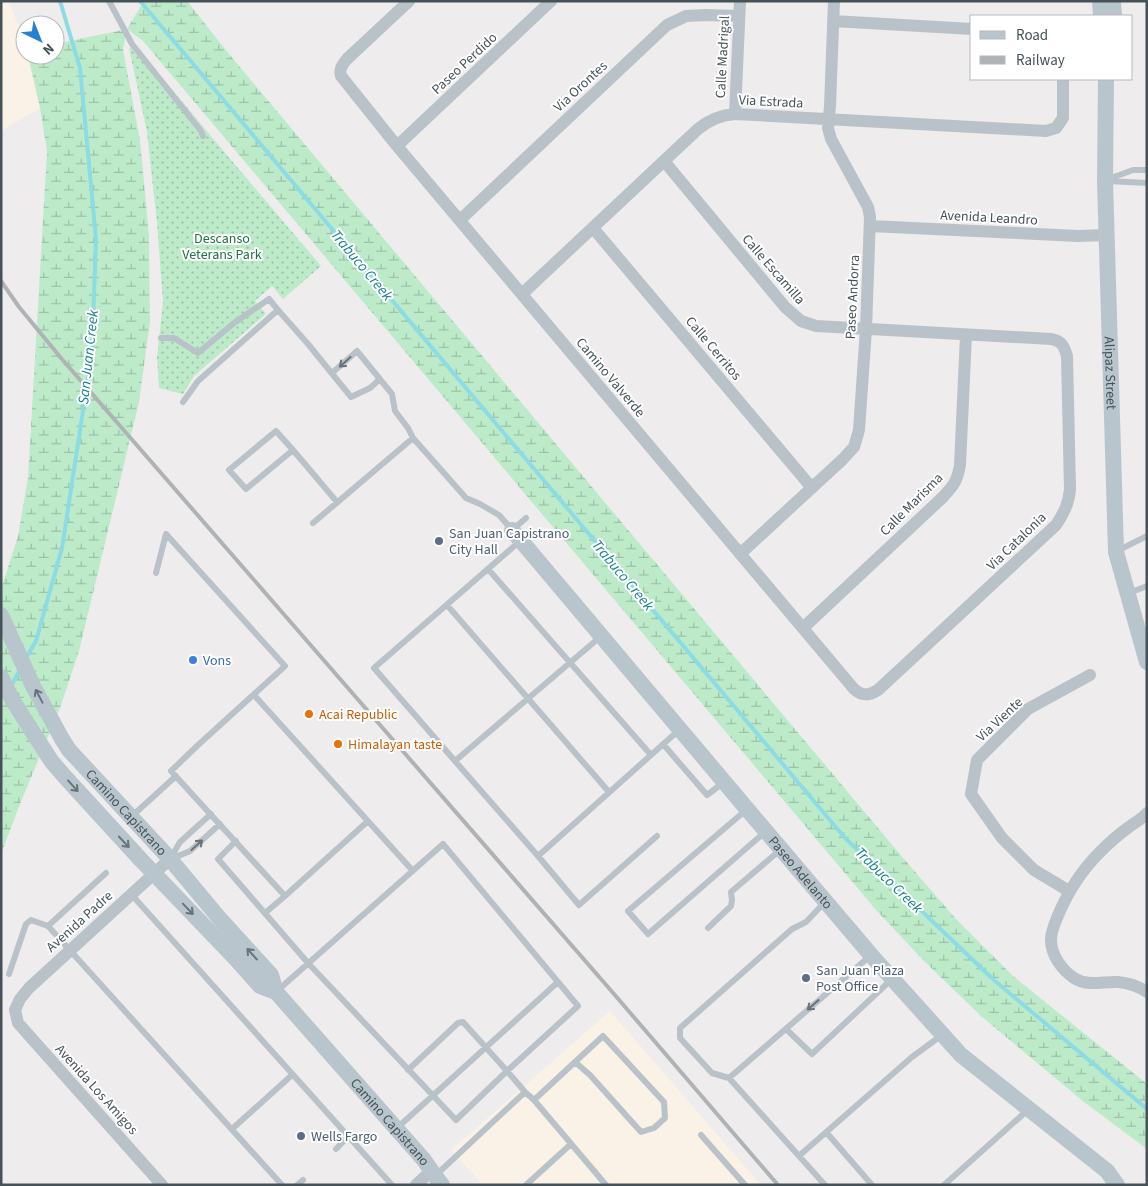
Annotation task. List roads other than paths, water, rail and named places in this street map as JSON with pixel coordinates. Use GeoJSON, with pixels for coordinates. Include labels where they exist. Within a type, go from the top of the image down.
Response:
{"type":"FeatureCollection","features":[{"type":"Feature","properties":{"kind":"main road"},"geometry":{"type":"LineString","coordinates":[[1100,1],[1101,15]]}},
{"type":"Feature","properties":{"kind":"main road"},"geometry":{"type":"LineString","coordinates":[[1113,1],[1114,15]]}},
{"type":"Feature","properties":{"kind":"main road","name":"Alipaz Street"},"geometry":{"type":"LineString","coordinates":[[1106,80],[1104,181],[1116,552],[1147,662]]}},
{"type":"Feature","properties":{"kind":"main road","name":"Paseo Adelanto"},"geometry":{"type":"LineString","coordinates":[[517,535],[826,902],[962,1055],[1107,1171],[1117,1185]]}},
{"type":"Feature","properties":{"kind":"main road","name":"Camino Capistrano"},"geometry":{"type":"LineString","coordinates":[[1,615],[33,686],[70,750],[170,859],[220,919],[271,975],[276,992],[424,1160],[436,1177]]}},
{"type":"Feature","properties":{"kind":"main road","name":"Camino Capistrano"},"geometry":{"type":"LineString","coordinates":[[1,677],[52,762],[260,986],[276,992]]}},
{"type":"Feature","properties":{"kind":"street","name":"Camino Valverde"},"geometry":{"type":"LineString","coordinates":[[408,1],[346,59],[341,67],[341,76],[397,146],[854,689],[864,695],[870,695]]}},
{"type":"Feature","properties":{"kind":"street","name":"Paseo Perdido"},"geometry":{"type":"LineString","coordinates":[[397,146],[550,1]]}},
{"type":"Feature","properties":{"kind":"street","name":"Calle Madrigal"},"geometry":{"type":"LineString","coordinates":[[735,114],[740,1]]}},
{"type":"Feature","properties":{"kind":"street","name":"Paseo Andorra"},"geometry":{"type":"LineString","coordinates":[[740,554],[842,460],[854,447],[859,430],[866,329],[870,217],[868,207],[831,138],[828,128],[834,1]]}},
{"type":"Feature","properties":{"kind":"street","name":"Via Orontes"},"geometry":{"type":"LineString","coordinates":[[460,220],[667,25],[686,16],[739,16]]}},
{"type":"Feature","properties":{"kind":"street"},"geometry":{"type":"LineString","coordinates":[[833,21],[970,29]]}},
{"type":"Feature","properties":{"kind":"street","name":"Via Estrada"},"geometry":{"type":"LineString","coordinates":[[522,294],[704,124],[718,117],[735,114],[1046,131],[1056,128],[1063,118],[1063,80]]}},
{"type":"Feature","properties":{"kind":"street","name":"Calle Escamilla"},"geometry":{"type":"LineString","coordinates":[[664,161],[785,307],[801,321],[816,326],[1057,340],[1062,343],[1067,356]]}},
{"type":"Feature","properties":{"kind":"street","name":"Avenida Leandro"},"geometry":{"type":"LineString","coordinates":[[870,226],[1068,236],[1106,235]]}},
{"type":"Feature","properties":{"kind":"street","name":"Calle Cerritos"},"geometry":{"type":"LineString","coordinates":[[593,228],[812,488]]}},
{"type":"Feature","properties":{"kind":"street","name":"Calle Marisma"},"geometry":{"type":"LineString","coordinates":[[803,628],[942,498],[958,479],[966,335]]}},
{"type":"Feature","properties":{"kind":"street","name":"Via Catalonia"},"geometry":{"type":"LineString","coordinates":[[870,695],[878,690],[1056,525],[1062,516],[1070,499],[1067,356]]}},
{"type":"Feature","properties":{"kind":"street","name":"Via Viente"},"geometry":{"type":"LineString","coordinates":[[1069,890],[1034,870],[1002,838],[971,794],[977,760],[1028,709],[1090,675]]}},
{"type":"Feature","properties":{"kind":"street"},"geometry":{"type":"LineString","coordinates":[[1146,815],[1127,828],[1100,852],[1082,872],[1069,890],[1054,927],[1051,940],[1052,950],[1058,961],[1073,977],[1082,982],[1129,983],[1147,992]]}},
{"type":"Feature","properties":{"kind":"street","name":"Avenida Padre"},"geometry":{"type":"LineString","coordinates":[[15,1010],[20,999],[29,988],[170,859]]}},
{"type":"Feature","properties":{"kind":"street","name":"Avenida Los Amigos"},"geometry":{"type":"LineString","coordinates":[[15,1010],[18,1023],[162,1185]]}},
{"type":"Feature","properties":{"kind":"street"},"geometry":{"type":"LineString","coordinates":[[416,1185],[436,1177]]}},
{"type":"Feature","properties":{"kind":"lane"},"geometry":{"type":"LineString","coordinates":[[109,1],[132,44],[203,136]]}},
{"type":"Feature","properties":{"kind":"lane"},"geometry":{"type":"LineString","coordinates":[[1104,181],[1133,170],[1147,170]]}},
{"type":"Feature","properties":{"kind":"lane"},"geometry":{"type":"LineString","coordinates":[[1104,181],[1147,183]]}},
{"type":"Feature","properties":{"kind":"lane"},"geometry":{"type":"LineString","coordinates":[[161,338],[174,338],[198,353],[234,323],[269,299],[352,397],[370,388],[380,379]]}},
{"type":"Feature","properties":{"kind":"lane"},"geometry":{"type":"LineString","coordinates":[[183,402],[198,381],[278,310]]}},
{"type":"Feature","properties":{"kind":"lane"},"geometry":{"type":"LineString","coordinates":[[332,373],[357,352],[392,394],[395,411],[413,438],[466,498],[498,515],[517,535]]}},
{"type":"Feature","properties":{"kind":"lane"},"geometry":{"type":"LineString","coordinates":[[293,450],[246,490],[230,470],[276,431],[293,450],[337,502]]}},
{"type":"Feature","properties":{"kind":"lane"},"geometry":{"type":"LineString","coordinates":[[313,523],[413,438]]}},
{"type":"Feature","properties":{"kind":"lane"},"geometry":{"type":"LineString","coordinates":[[526,518],[517,535],[488,569],[374,668],[538,856],[578,905],[656,836]]}},
{"type":"Feature","properties":{"kind":"lane"},"geometry":{"type":"LineString","coordinates":[[156,573],[166,534],[285,666],[171,771],[285,896]]}},
{"type":"Feature","properties":{"kind":"lane"},"geometry":{"type":"LineString","coordinates":[[1116,552],[1147,536]]}},
{"type":"Feature","properties":{"kind":"lane"},"geometry":{"type":"LineString","coordinates":[[488,569],[651,755]]}},
{"type":"Feature","properties":{"kind":"lane"},"geometry":{"type":"LineString","coordinates":[[1127,593],[1147,586]]}},
{"type":"Feature","properties":{"kind":"lane"},"geometry":{"type":"LineString","coordinates":[[447,605],[609,792]]}},
{"type":"Feature","properties":{"kind":"lane"},"geometry":{"type":"LineString","coordinates":[[455,761],[601,636]]}},
{"type":"Feature","properties":{"kind":"lane"},"geometry":{"type":"LineString","coordinates":[[254,695],[413,870]]}},
{"type":"Feature","properties":{"kind":"lane"},"geometry":{"type":"LineString","coordinates":[[538,856],[680,730]]}},
{"type":"Feature","properties":{"kind":"lane"},"geometry":{"type":"LineString","coordinates":[[663,744],[707,795],[724,782]]}},
{"type":"Feature","properties":{"kind":"lane"},"geometry":{"type":"LineString","coordinates":[[131,817],[176,776]]}},
{"type":"Feature","properties":{"kind":"lane"},"geometry":{"type":"LineString","coordinates":[[747,809],[628,911],[648,934],[766,831]]}},
{"type":"Feature","properties":{"kind":"lane"},"geometry":{"type":"LineString","coordinates":[[170,859],[180,842],[211,814]]}},
{"type":"Feature","properties":{"kind":"lane"},"geometry":{"type":"LineString","coordinates":[[265,913],[368,821]]}},
{"type":"Feature","properties":{"kind":"lane"},"geometry":{"type":"LineString","coordinates":[[170,859],[190,851],[220,824]]}},
{"type":"Feature","properties":{"kind":"lane"},"geometry":{"type":"LineString","coordinates":[[236,841],[218,859],[308,963],[456,1120],[578,1006],[443,844],[308,963],[276,992]]}},
{"type":"Feature","properties":{"kind":"lane"},"geometry":{"type":"LineString","coordinates":[[708,928],[731,906],[731,892],[781,849]]}},
{"type":"Feature","properties":{"kind":"lane"},"geometry":{"type":"LineString","coordinates":[[48,926],[106,873]]}},
{"type":"Feature","properties":{"kind":"lane"},"geometry":{"type":"LineString","coordinates":[[131,894],[392,1185]]}},
{"type":"Feature","properties":{"kind":"lane"},"geometry":{"type":"LineString","coordinates":[[825,1185],[729,1078],[712,1073],[680,1038],[680,1028],[792,929],[806,922],[826,902]]}},
{"type":"Feature","properties":{"kind":"lane"},"geometry":{"type":"LineString","coordinates":[[9,974],[26,924],[31,920],[48,926],[282,1185]]}},
{"type":"Feature","properties":{"kind":"lane"},"geometry":{"type":"LineString","coordinates":[[729,1078],[871,954]]}},
{"type":"Feature","properties":{"kind":"lane"},"geometry":{"type":"LineString","coordinates":[[786,1029],[812,1054],[893,978]]}},
{"type":"Feature","properties":{"kind":"lane"},"geometry":{"type":"LineString","coordinates":[[396,1128],[558,982]]}},
{"type":"Feature","properties":{"kind":"lane"},"geometry":{"type":"LineString","coordinates":[[408,1070],[458,1023],[463,1022],[534,1100],[606,1185]]}},
{"type":"Feature","properties":{"kind":"lane"},"geometry":{"type":"LineString","coordinates":[[800,1156],[912,1057],[943,1034]]}},
{"type":"Feature","properties":{"kind":"lane"},"geometry":{"type":"LineString","coordinates":[[534,1100],[603,1036],[664,1102],[665,1118],[654,1128],[642,1132],[590,1075],[575,1062]]}},
{"type":"Feature","properties":{"kind":"lane"},"geometry":{"type":"LineString","coordinates":[[232,1129],[292,1075]]}},
{"type":"Feature","properties":{"kind":"lane"},"geometry":{"type":"LineString","coordinates":[[436,1177],[525,1092]]}},
{"type":"Feature","properties":{"kind":"lane"},"geometry":{"type":"LineString","coordinates":[[944,1185],[1028,1109]]}},
{"type":"Feature","properties":{"kind":"lane"},"geometry":{"type":"LineString","coordinates":[[826,1132],[872,1185]]}},
{"type":"Feature","properties":{"kind":"lane"},"geometry":{"type":"LineString","coordinates":[[701,1135],[746,1185]]}},
{"type":"Feature","properties":{"kind":"lane"},"geometry":{"type":"LineString","coordinates":[[336,1149],[348,1137]]}},
{"type":"Feature","properties":{"kind":"lane"},"geometry":{"type":"LineString","coordinates":[[526,1185],[571,1144]]}},
{"type":"Feature","properties":{"kind":"lane"},"geometry":{"type":"LineString","coordinates":[[297,1185],[303,1180]]}},
{"type":"Feature","properties":{"kind":"waterway","name":"San Juan Creek"},"geometry":{"type":"LineString","coordinates":[[26,658],[36,641],[62,548],[92,352],[96,239],[80,68],[60,1]]}},
{"type":"Feature","properties":{"kind":"waterway","name":"Trabuco Creek"},"geometry":{"type":"LineString","coordinates":[[140,1],[845,838],[995,981],[1147,1109]]}},
{"type":"Feature","properties":{"kind":"waterway","name":"San Juan Creek"},"geometry":{"type":"LineString","coordinates":[[11,686],[21,668]]}},
{"type":"Feature","properties":{"kind":"railway"},"geometry":{"type":"LineString","coordinates":[[1,281],[19,307],[61,358],[778,1185]]}},
{"type":"Feature","properties":{"kind":"place","name":"San Juan Capistrano City Hall"},"geometry":{"type":"Point","coordinates":[439,541]}},
{"type":"Feature","properties":{"kind":"place","name":"Vons"},"geometry":{"type":"Point","coordinates":[193,660]}},
{"type":"Feature","properties":{"kind":"place","name":"Acai Republic"},"geometry":{"type":"Point","coordinates":[309,714]}},
{"type":"Feature","properties":{"kind":"place","name":"Himalayan taste"},"geometry":{"type":"Point","coordinates":[338,744]}},
{"type":"Feature","properties":{"kind":"place","name":"San Juan Plaza Post Office"},"geometry":{"type":"Point","coordinates":[806,978]}},
{"type":"Feature","properties":{"kind":"place","name":"Wells Fargo"},"geometry":{"type":"Point","coordinates":[301,1136]}},
{"type":"Feature","properties":{"kind":"park label","name":"Descanso Veterans Park"},"geometry":{"type":"Point","coordinates":[222,246]}}]}
